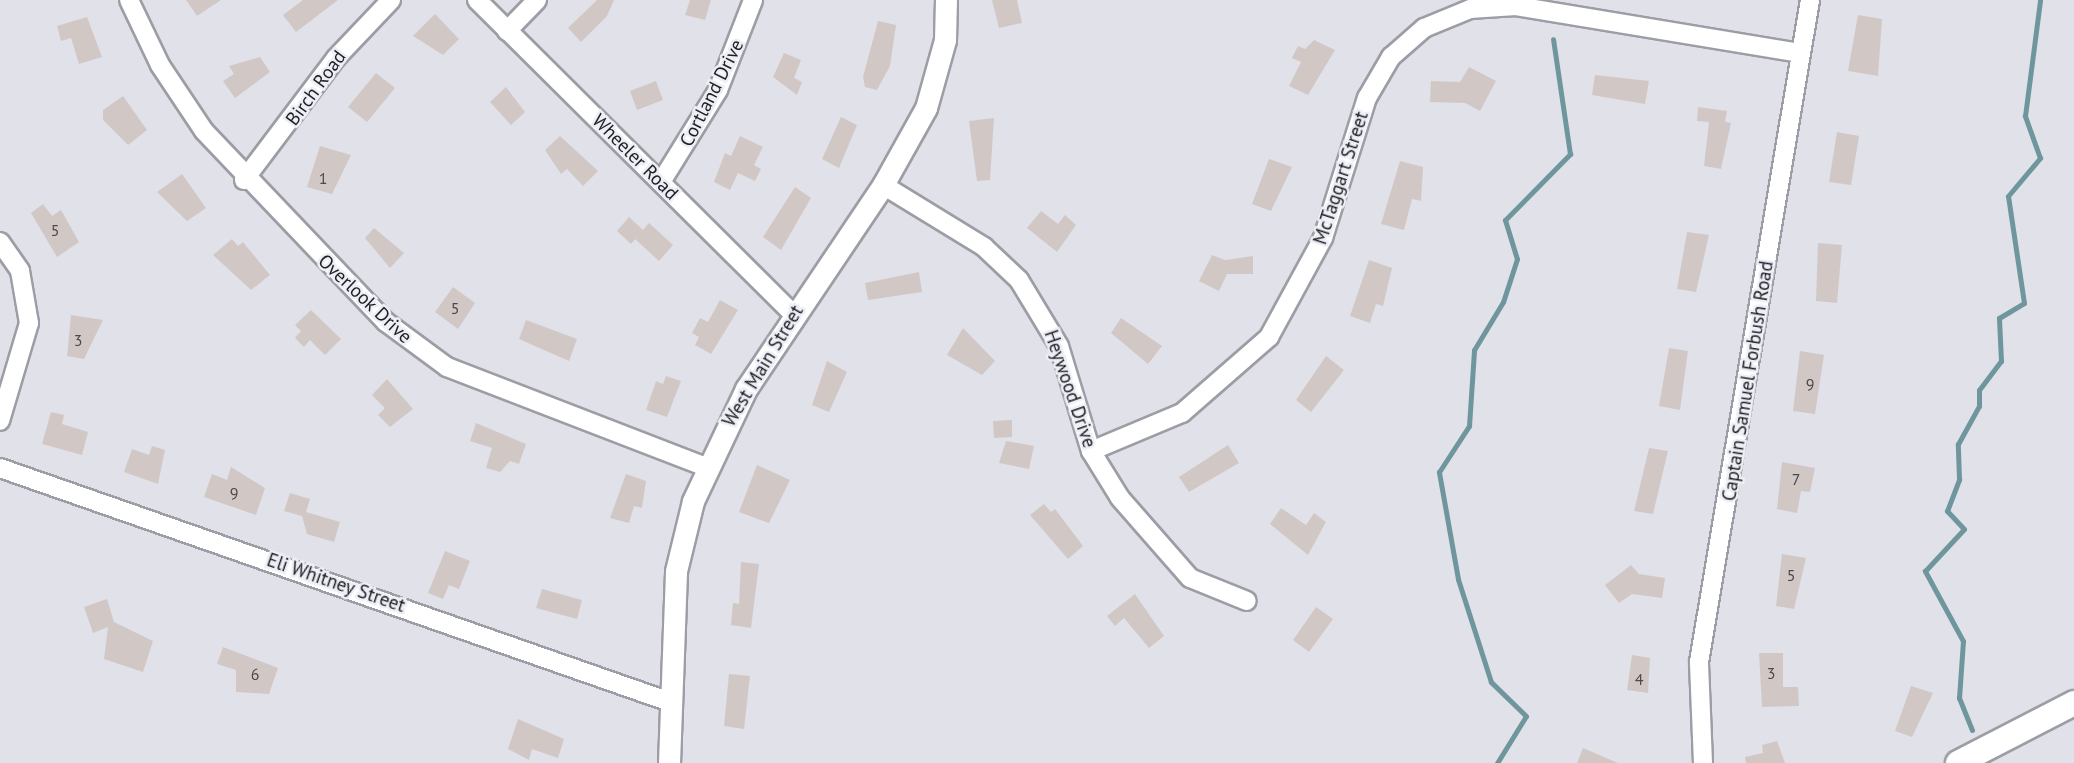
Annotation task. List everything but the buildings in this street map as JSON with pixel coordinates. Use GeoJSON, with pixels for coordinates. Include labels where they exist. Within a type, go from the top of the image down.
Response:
{"type":"FeatureCollection","features":[{"type":"Feature","properties":{"kind":"main road"},"geometry":{"type":"LineString","coordinates":[[1958,763],[2074,703]]}},
{"type":"Feature","properties":{"kind":"street","name":"Overlook Drive"},"geometry":{"type":"LineString","coordinates":[[129,0],[177,93],[244,180],[386,322],[447,367],[706,467]]}},
{"type":"Feature","properties":{"kind":"street","name":"Birch Road"},"geometry":{"type":"LineString","coordinates":[[244,180],[336,58],[391,0]]}},
{"type":"Feature","properties":{"kind":"street","name":"Wheeler Road"},"geometry":{"type":"LineString","coordinates":[[477,0],[793,313]]}},
{"type":"Feature","properties":{"kind":"street"},"geometry":{"type":"LineString","coordinates":[[507,31],[537,0]]}},
{"type":"Feature","properties":{"kind":"street","name":"Cortland Drive"},"geometry":{"type":"LineString","coordinates":[[661,182],[718,90],[753,0]]}},
{"type":"Feature","properties":{"kind":"street","name":"West Main Street"},"geometry":{"type":"LineString","coordinates":[[669,763],[676,571],[706,467],[793,313],[883,185],[933,92],[946,0]]}},
{"type":"Feature","properties":{"kind":"street","name":"Captain Samuel Forbush Road"},"geometry":{"type":"LineString","coordinates":[[1703,763],[1699,662],[1810,0]]}},
{"type":"Feature","properties":{"kind":"street","name":"McTaggart Street"},"geometry":{"type":"LineString","coordinates":[[1091,451],[1182,412],[1269,337],[1296,297],[1328,227],[1367,98],[1391,57],[1424,28],[1470,9],[1516,6],[1799,53]]}},
{"type":"Feature","properties":{"kind":"street","name":"Heywood Drive"},"geometry":{"type":"LineString","coordinates":[[883,185],[984,247],[1019,280],[1059,346],[1091,451],[1171,562],[1191,578],[1247,601]]}},
{"type":"Feature","properties":{"kind":"street"},"geometry":{"type":"LineString","coordinates":[[0,242],[20,271],[29,323],[0,421]]}},
{"type":"Feature","properties":{"kind":"street","name":"Eli Whitney Street"},"geometry":{"type":"LineString","coordinates":[[0,468],[670,702]]}},
{"type":"Feature","properties":{"kind":"waterway"},"geometry":{"type":"LineString","coordinates":[[1972,730],[1959,698],[1963,641],[1925,571],[1964,529],[1947,511],[1959,479],[1958,444],[1979,406],[1979,390],[2001,361],[1999,318],[2024,303],[2008,196],[2040,158],[2025,116],[2040,0]]}},
{"type":"Feature","properties":{"kind":"waterway"},"geometry":{"type":"LineString","coordinates":[[1497,763],[1526,716],[1491,682],[1458,579],[1439,472],[1469,426],[1474,350],[1503,302],[1517,259],[1505,220],[1570,154],[1553,39]]}}]}
